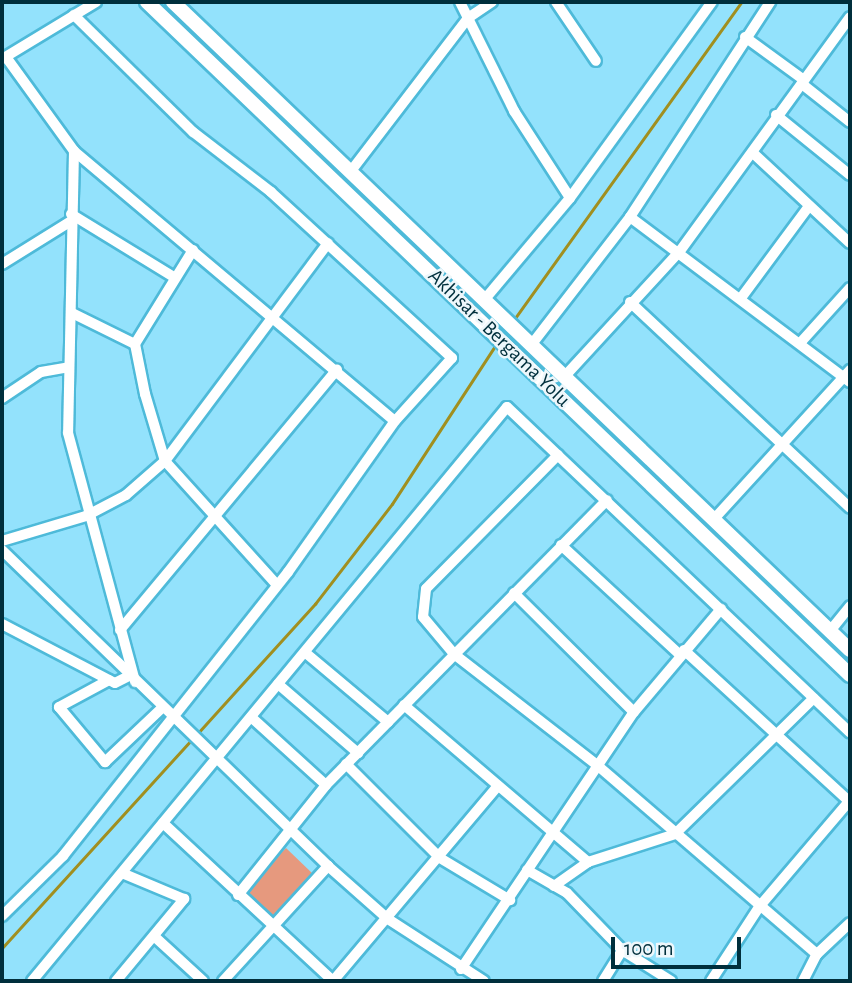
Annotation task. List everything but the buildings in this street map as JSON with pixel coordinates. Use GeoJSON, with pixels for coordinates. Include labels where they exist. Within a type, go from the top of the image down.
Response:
{"type":"FeatureCollection","features":[{"type":"Feature","properties":{"kind":"main road","name":"Akhisar - Bergama Yolu"},"geometry":{"type":"LineString","coordinates":[[146,2],[850,675]]}},
{"type":"Feature","properties":{"kind":"main road","name":"Akhisar - Bergama Yolu"},"geometry":{"type":"LineString","coordinates":[[173,2],[850,650]]}},
{"type":"Feature","properties":{"kind":"street"},"geometry":{"type":"LineString","coordinates":[[96,2],[4,58],[74,151],[395,421]]}},
{"type":"Feature","properties":{"kind":"street"},"geometry":{"type":"LineString","coordinates":[[460,2],[514,111],[570,198]]}},
{"type":"Feature","properties":{"kind":"street"},"geometry":{"type":"LineString","coordinates":[[351,171],[468,18],[492,2]]}},
{"type":"Feature","properties":{"kind":"street"},"geometry":{"type":"LineString","coordinates":[[556,2],[596,61]]}},
{"type":"Feature","properties":{"kind":"street"},"geometry":{"type":"LineString","coordinates":[[490,304],[712,2]]}},
{"type":"Feature","properties":{"kind":"street"},"geometry":{"type":"LineString","coordinates":[[532,344],[630,217],[770,2]]}},
{"type":"Feature","properties":{"kind":"street"},"geometry":{"type":"LineString","coordinates":[[2,916],[63,856],[277,585],[395,421],[452,358],[328,243],[193,132],[74,15]]}},
{"type":"Feature","properties":{"kind":"street"},"geometry":{"type":"LineString","coordinates":[[565,376],[630,302],[680,251],[753,153],[776,115],[850,17]]}},
{"type":"Feature","properties":{"kind":"street"},"geometry":{"type":"LineString","coordinates":[[745,37],[850,122]]}},
{"type":"Feature","properties":{"kind":"street"},"geometry":{"type":"LineString","coordinates":[[776,115],[848,168]]}},
{"type":"Feature","properties":{"kind":"street"},"geometry":{"type":"LineString","coordinates":[[74,151],[68,433],[86,516],[132,679]]}},
{"type":"Feature","properties":{"kind":"street"},"geometry":{"type":"LineString","coordinates":[[753,153],[850,243]]}},
{"type":"Feature","properties":{"kind":"street"},"geometry":{"type":"LineString","coordinates":[[741,298],[809,206]]}},
{"type":"Feature","properties":{"kind":"street"},"geometry":{"type":"LineString","coordinates":[[630,217],[848,376],[714,519]]}},
{"type":"Feature","properties":{"kind":"street"},"geometry":{"type":"LineString","coordinates":[[2,263],[71,218]]}},
{"type":"Feature","properties":{"kind":"street"},"geometry":{"type":"LineString","coordinates":[[71,218],[174,277]]}},
{"type":"Feature","properties":{"kind":"street"},"geometry":{"type":"LineString","coordinates":[[2,541],[86,516],[127,495],[165,461],[328,243]]}},
{"type":"Feature","properties":{"kind":"street"},"geometry":{"type":"LineString","coordinates":[[193,250],[135,344],[165,461],[214,522],[277,585]]}},
{"type":"Feature","properties":{"kind":"street"},"geometry":{"type":"LineString","coordinates":[[801,342],[850,288]]}},
{"type":"Feature","properties":{"kind":"street"},"geometry":{"type":"LineString","coordinates":[[630,302],[850,508]]}},
{"type":"Feature","properties":{"kind":"street"},"geometry":{"type":"LineString","coordinates":[[72,313],[135,344]]}},
{"type":"Feature","properties":{"kind":"street"},"geometry":{"type":"LineString","coordinates":[[2,398],[40,372],[68,367]]}},
{"type":"Feature","properties":{"kind":"street"},"geometry":{"type":"LineString","coordinates":[[120,629],[214,522],[337,370]]}},
{"type":"Feature","properties":{"kind":"street"},"geometry":{"type":"LineString","coordinates":[[32,981],[278,684],[307,654],[507,407],[850,733]]}},
{"type":"Feature","properties":{"kind":"street"},"geometry":{"type":"LineString","coordinates":[[558,455],[426,589],[423,617],[454,654],[597,765],[759,907],[817,954]]}},
{"type":"Feature","properties":{"kind":"street"},"geometry":{"type":"LineString","coordinates":[[238,895],[292,831],[326,785],[607,500]]}},
{"type":"Feature","properties":{"kind":"street"},"geometry":{"type":"LineString","coordinates":[[561,545],[850,801],[759,907],[711,981]]}},
{"type":"Feature","properties":{"kind":"street"},"geometry":{"type":"LineString","coordinates":[[2,550],[173,719],[328,866],[388,919],[464,974],[484,981]]}},
{"type":"Feature","properties":{"kind":"street"},"geometry":{"type":"LineString","coordinates":[[514,593],[634,712]]}},
{"type":"Feature","properties":{"kind":"street"},"geometry":{"type":"LineString","coordinates":[[830,631],[850,607]]}},
{"type":"Feature","properties":{"kind":"street"},"geometry":{"type":"LineString","coordinates":[[464,974],[550,831],[634,712],[721,609]]}},
{"type":"Feature","properties":{"kind":"street"},"geometry":{"type":"LineString","coordinates":[[2,624],[109,680]]}},
{"type":"Feature","properties":{"kind":"street"},"geometry":{"type":"LineString","coordinates":[[307,654],[388,722]]}},
{"type":"Feature","properties":{"kind":"street"},"geometry":{"type":"LineString","coordinates":[[132,679],[109,680],[58,707],[105,762],[162,708]]}},
{"type":"Feature","properties":{"kind":"street"},"geometry":{"type":"LineString","coordinates":[[278,684],[358,753]]}},
{"type":"Feature","properties":{"kind":"street"},"geometry":{"type":"LineString","coordinates":[[554,886],[588,862],[675,834],[814,698]]}},
{"type":"Feature","properties":{"kind":"street"},"geometry":{"type":"LineString","coordinates":[[404,705],[588,862]]}},
{"type":"Feature","properties":{"kind":"street"},"geometry":{"type":"LineString","coordinates":[[251,717],[326,785]]}},
{"type":"Feature","properties":{"kind":"street"},"geometry":{"type":"LineString","coordinates":[[346,764],[440,858],[510,900]]}},
{"type":"Feature","properties":{"kind":"street"},"geometry":{"type":"LineString","coordinates":[[163,823],[270,926],[333,981],[440,858],[498,786]]}},
{"type":"Feature","properties":{"kind":"street"},"geometry":{"type":"LineString","coordinates":[[223,981],[270,926],[328,866]]}},
{"type":"Feature","properties":{"kind":"street"},"geometry":{"type":"LineString","coordinates":[[527,870],[554,886],[622,950],[671,981]]}},
{"type":"Feature","properties":{"kind":"street"},"geometry":{"type":"LineString","coordinates":[[116,981],[184,900],[122,873]]}},
{"type":"Feature","properties":{"kind":"street"},"geometry":{"type":"LineString","coordinates":[[803,981],[817,954],[850,923]]}},
{"type":"Feature","properties":{"kind":"street"},"geometry":{"type":"LineString","coordinates":[[155,937],[203,981]]}},
{"type":"Feature","properties":{"kind":"street"},"geometry":{"type":"LineString","coordinates":[[603,981],[622,950]]}},
{"type":"Feature","properties":{"kind":"shaded area"},"geometry":{"type":"Polygon","coordinates":[[[286,848],[314,875],[272,918],[244,891],[286,848]]]}},
{"type":"Feature","properties":{"kind":"waterway"},"geometry":{"type":"LineString","coordinates":[[513,321],[741,2]]}},
{"type":"Feature","properties":{"kind":"waterway"},"geometry":{"type":"LineString","coordinates":[[197,734],[315,604],[392,504],[497,343]]}},
{"type":"Feature","properties":{"kind":"waterway"},"geometry":{"type":"LineString","coordinates":[[2,948],[192,739]]}}]}
